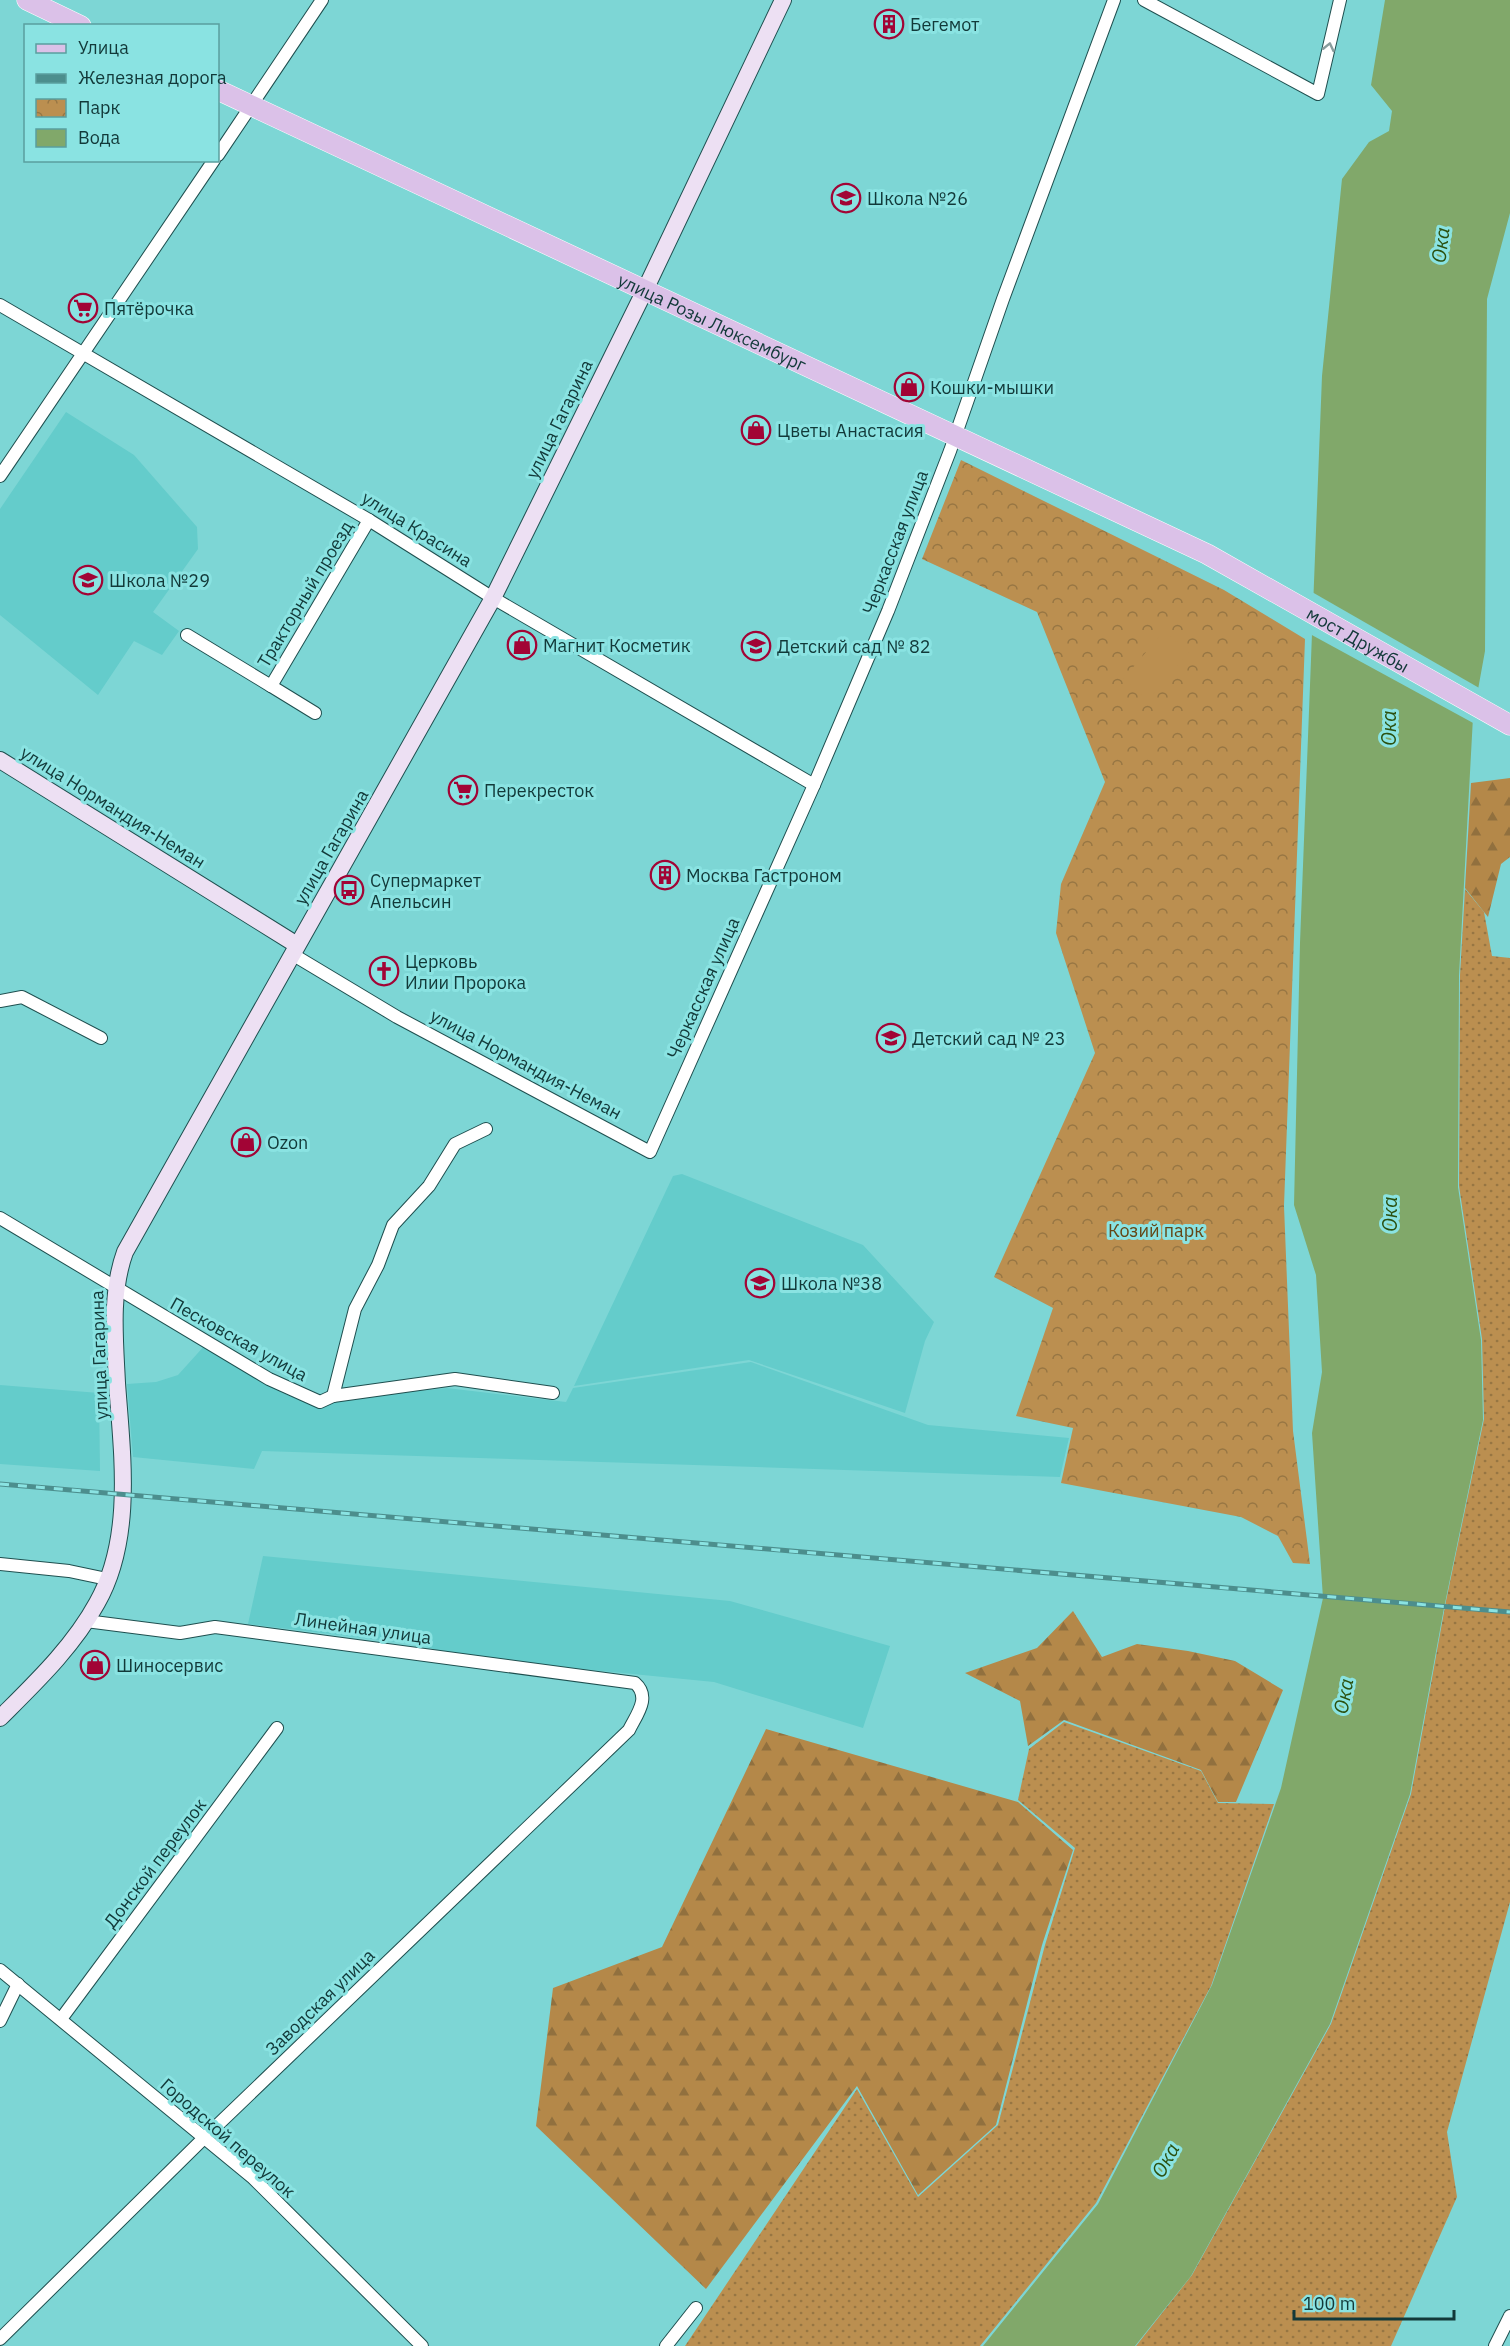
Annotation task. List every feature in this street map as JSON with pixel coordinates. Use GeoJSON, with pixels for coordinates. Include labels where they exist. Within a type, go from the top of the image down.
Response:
{"type":"FeatureCollection","features":[{"type":"Feature","properties":{"kind":"main road"},"geometry":{"type":"LineString","coordinates":[[27,0],[77,24]]}},
{"type":"Feature","properties":{"kind":"main road","name":"улица Гагарина"},"geometry":{"type":"LineString","coordinates":[[0,1718],[59,1656],[86,1621],[99,1601],[116,1552],[122,1506],[122,1448],[115,1288],[125,1252],[493,598],[645,290],[783,0]]}},
{"type":"Feature","properties":{"kind":"main road","name":"улица Розы Люксембург"},"geometry":{"type":"LineString","coordinates":[[219,90],[1207,554]]}},
{"type":"Feature","properties":{"kind":"main road","name":"мост Дружбы"},"geometry":{"type":"LineString","coordinates":[[1207,554],[1510,725]]}},
{"type":"Feature","properties":{"kind":"main road","name":"улица Нормандия-Неман"},"geometry":{"type":"LineString","coordinates":[[0,760],[295,950]]}},
{"type":"Feature","properties":{"kind":"street"},"geometry":{"type":"LineString","coordinates":[[219,154],[322,0]]}},
{"type":"Feature","properties":{"kind":"street","name":"Черкасская улица"},"geometry":{"type":"LineString","coordinates":[[650,1152],[814,786],[888,611],[955,436],[1114,0]]}},
{"type":"Feature","properties":{"kind":"street"},"geometry":{"type":"LineString","coordinates":[[1144,0],[1318,94],[1340,0]]}},
{"type":"Feature","properties":{"kind":"street"},"geometry":{"type":"LineString","coordinates":[[0,476],[213,162]]}},
{"type":"Feature","properties":{"kind":"street","name":"улица Красина"},"geometry":{"type":"LineString","coordinates":[[0,306],[369,520],[493,598],[814,786]]}},
{"type":"Feature","properties":{"kind":"street","name":"Тракторный проезд"},"geometry":{"type":"LineString","coordinates":[[272,686],[369,520]]}},
{"type":"Feature","properties":{"kind":"street","name":"Тракторный проезд"},"geometry":{"type":"LineString","coordinates":[[187,634],[315,713]]}},
{"type":"Feature","properties":{"kind":"street","name":"улица Нормандия-Неман"},"geometry":{"type":"LineString","coordinates":[[295,950],[397,1017],[650,1152]]}},
{"type":"Feature","properties":{"kind":"street"},"geometry":{"type":"LineString","coordinates":[[0,1001],[22,996],[101,1038]]}},
{"type":"Feature","properties":{"kind":"street"},"geometry":{"type":"LineString","coordinates":[[333,1396],[355,1309],[378,1265],[393,1225],[429,1186],[455,1144],[486,1129]]}},
{"type":"Feature","properties":{"kind":"street","name":"Песковская улица"},"geometry":{"type":"LineString","coordinates":[[0,1218],[297,1394],[320,1402],[333,1396],[455,1380],[553,1393]]}},
{"type":"Feature","properties":{"kind":"street"},"geometry":{"type":"LineString","coordinates":[[0,1564],[69,1571],[107,1579]]}},
{"type":"Feature","properties":{"kind":"street","name":"Линейная улица"},"geometry":{"type":"LineString","coordinates":[[86,1621],[180,1633],[215,1627],[635,1683]]}},
{"type":"Feature","properties":{"kind":"street","name":"Заводская улица"},"geometry":{"type":"LineString","coordinates":[[0,2339],[204,2138],[629,1730],[644,1697],[642,1689],[635,1683]]}},
{"type":"Feature","properties":{"kind":"street","name":"Донской переулок"},"geometry":{"type":"LineString","coordinates":[[61,2019],[278,1728]]}},
{"type":"Feature","properties":{"kind":"street","name":"Городской переулок"},"geometry":{"type":"LineString","coordinates":[[0,1970],[252,2178],[422,2346]]}},
{"type":"Feature","properties":{"kind":"street"},"geometry":{"type":"LineString","coordinates":[[0,2021],[18,1984]]}},
{"type":"Feature","properties":{"kind":"street"},"geometry":{"type":"LineString","coordinates":[[666,2346],[696,2308]]}},
{"type":"Feature","properties":{"kind":"street"},"geometry":{"type":"LineString","coordinates":[[1494,2346],[1510,2316]]}},
{"type":"Feature","properties":{"kind":"shaded area","name":"Школа №29"},"geometry":{"type":"Polygon","coordinates":[[[66,412],[134,455],[197,527],[198,549],[153,612],[179,631],[162,655],[134,641],[98,695],[0,615],[0,509],[66,412]]]}},
{"type":"Feature","properties":{"kind":"shaded area","name":"Школа №38"},"geometry":{"type":"Polygon","coordinates":[[[682,1174],[863,1245],[934,1322],[925,1341],[905,1413],[749,1360],[574,1386],[673,1176],[682,1174]]]}},
{"type":"Feature","properties":{"kind":"shaded area"},"geometry":{"type":"Polygon","coordinates":[[[206,1344],[266,1379],[282,1393],[319,1407],[333,1400],[447,1388],[566,1402],[573,1388],[751,1362],[928,1425],[1069,1438],[1060,1477],[262,1451],[254,1469],[133,1457],[127,1384],[156,1382],[178,1375],[206,1344]]]}},
{"type":"Feature","properties":{"kind":"shaded area"},"geometry":{"type":"Polygon","coordinates":[[[0,1385],[99,1393],[100,1471],[0,1464],[0,1385]]]}},
{"type":"Feature","properties":{"kind":"shaded area"},"geometry":{"type":"Polygon","coordinates":[[[263,1556],[730,1601],[890,1646],[863,1728],[714,1682],[459,1657],[421,1645],[248,1624],[263,1556]]]}},
{"type":"Feature","properties":{"kind":"green space","name":"Козий парк"},"geometry":{"type":"Polygon","coordinates":[[[961,460],[1224,590],[1305,639],[1284,1206],[1293,1431],[1310,1564],[1293,1563],[1278,1536],[1241,1517],[1061,1483],[1073,1428],[1016,1416],[1053,1308],[994,1277],[1095,1053],[1056,933],[1061,884],[1105,782],[1037,612],[922,559],[961,460]]]}},
{"type":"Feature","properties":{"kind":"green space"},"geometry":{"type":"Polygon","coordinates":[[[1164,631],[1189,652],[1148,700],[1123,679],[1164,631]]]}},
{"type":"Feature","properties":{"kind":"green space"},"geometry":{"type":"Polygon","coordinates":[[[1510,778],[1510,857],[1501,864],[1488,917],[1465,888],[1471,783],[1510,778]]]}},
{"type":"Feature","properties":{"kind":"green space"},"geometry":{"type":"Polygon","coordinates":[[[1465,889],[1484,912],[1492,956],[1510,958],[1510,1902],[1447,2132],[1457,2197],[1391,2346],[1136,2346],[1192,2275],[1331,2024],[1411,1794],[1446,1601],[1484,1419],[1482,1339],[1459,1186],[1460,975],[1465,889]]]}},
{"type":"Feature","properties":{"kind":"green space"},"geometry":{"type":"Polygon","coordinates":[[[1073,1611],[1102,1657],[1137,1644],[1188,1651],[1235,1661],[1283,1690],[1236,1802],[1218,1802],[1201,1770],[1064,1720],[1028,1746],[1020,1701],[965,1673],[1037,1648],[1073,1611]]]}},
{"type":"Feature","properties":{"kind":"green space"},"geometry":{"type":"Polygon","coordinates":[[[1064,1722],[1201,1771],[1218,1803],[1274,1804],[1211,1986],[1096,2203],[980,2346],[685,2346],[857,2089],[918,2197],[998,2125],[1045,1945],[1075,1848],[1018,1800],[1029,1749],[1064,1722]]]}},
{"type":"Feature","properties":{"kind":"green space"},"geometry":{"type":"Polygon","coordinates":[[[766,1729],[1018,1802],[1073,1850],[1042,1945],[996,2125],[918,2195],[857,2086],[706,2289],[536,2126],[553,1988],[662,1947],[766,1729]]]}},
{"type":"Feature","properties":{"kind":"water","name":"Ока"},"geometry":{"type":"Polygon","coordinates":[[[1385,0],[1510,0],[1510,213],[1487,299],[1485,651],[1473,717],[1459,976],[1458,1187],[1481,1340],[1483,1420],[1444,1608],[1410,1794],[1330,2024],[1191,2276],[1135,2346],[983,2346],[1098,2204],[1212,1985],[1281,1788],[1323,1598],[1312,1433],[1322,1372],[1316,1275],[1294,1205],[1300,943],[1322,376],[1342,179],[1369,142],[1389,131],[1392,111],[1371,85],[1385,0]]]}},
{"type":"Feature","properties":{"kind":"pier"},"geometry":{"type":"Polygon","coordinates":[[[1312,592],[1481,689],[1475,724],[1310,634],[1312,592]]]}},
{"type":"Feature","properties":{"kind":"railway"},"geometry":{"type":"LineString","coordinates":[[0,1484],[1510,1612]]}},
{"type":"Feature","properties":{"kind":"place","name":"Бегемот"},"geometry":{"type":"Point","coordinates":[889,24]}},
{"type":"Feature","properties":{"kind":"place","name":"Школа №26"},"geometry":{"type":"Point","coordinates":[846,198]}},
{"type":"Feature","properties":{"kind":"place","name":"Пятёрочка"},"geometry":{"type":"Point","coordinates":[83,308]}},
{"type":"Feature","properties":{"kind":"place","name":"Кошки-мышки"},"geometry":{"type":"Point","coordinates":[909,387]}},
{"type":"Feature","properties":{"kind":"place","name":"Цветы Анастасия"},"geometry":{"type":"Point","coordinates":[756,430]}},
{"type":"Feature","properties":{"kind":"place","name":"Школа №29"},"geometry":{"type":"Point","coordinates":[88,580]}},
{"type":"Feature","properties":{"kind":"place","name":"Магнит Косметик"},"geometry":{"type":"Point","coordinates":[522,645]}},
{"type":"Feature","properties":{"kind":"place","name":"Детский сад № 82"},"geometry":{"type":"Point","coordinates":[756,646]}},
{"type":"Feature","properties":{"kind":"place","name":"Перекресток"},"geometry":{"type":"Point","coordinates":[463,790]}},
{"type":"Feature","properties":{"kind":"place","name":"Москва Гастроном"},"geometry":{"type":"Point","coordinates":[665,875]}},
{"type":"Feature","properties":{"kind":"place","name":"Супермаркет Апельсин"},"geometry":{"type":"Point","coordinates":[349,890]}},
{"type":"Feature","properties":{"kind":"place","name":"Церковь Илии Пророка"},"geometry":{"type":"Point","coordinates":[384,971]}},
{"type":"Feature","properties":{"kind":"place","name":"Детский сад № 23"},"geometry":{"type":"Point","coordinates":[891,1038]}},
{"type":"Feature","properties":{"kind":"place","name":"Ozon"},"geometry":{"type":"Point","coordinates":[246,1142]}},
{"type":"Feature","properties":{"kind":"place","name":"Школа №38"},"geometry":{"type":"Point","coordinates":[760,1283]}},
{"type":"Feature","properties":{"kind":"place","name":"Шиносервис"},"geometry":{"type":"Point","coordinates":[95,1665]}}]}
